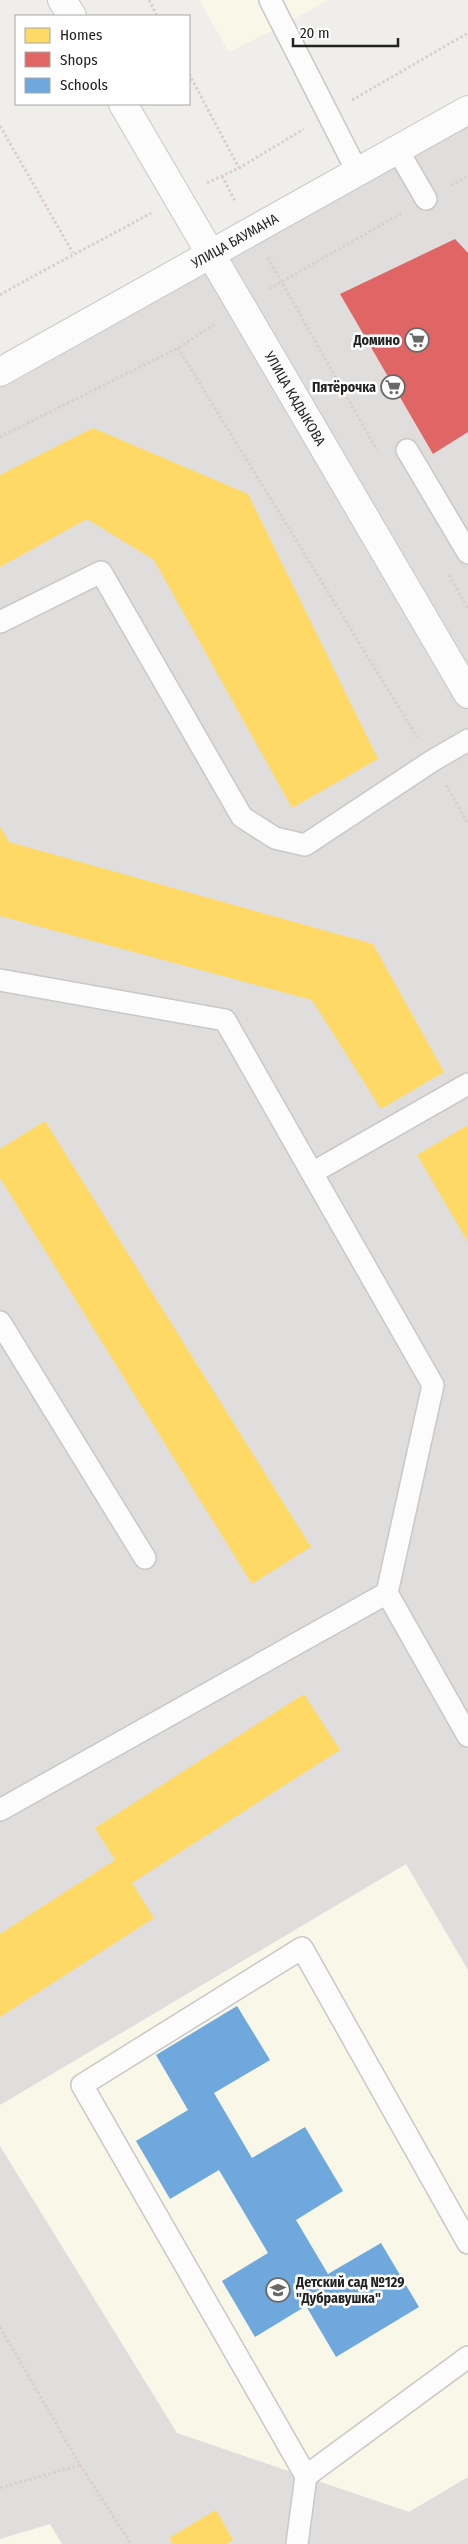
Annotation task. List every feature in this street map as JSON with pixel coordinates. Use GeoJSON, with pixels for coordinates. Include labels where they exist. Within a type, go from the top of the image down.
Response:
{"type":"FeatureCollection","features":[{"type":"Feature","properties":{"kind":"street"},"geometry":{"type":"LineString","coordinates":[[62,0],[71,15]]}},
{"type":"Feature","properties":{"kind":"street","name":"УЛИЦА КАДЫКОВА"},"geometry":{"type":"LineString","coordinates":[[124,105],[468,694]]}},
{"type":"Feature","properties":{"kind":"street","name":"УЛИЦА БАУМАНА"},"geometry":{"type":"LineString","coordinates":[[0,372],[468,110]]}},
{"type":"Feature","properties":{"kind":"lane"},"geometry":{"type":"LineString","coordinates":[[270,0],[357,171]]}},
{"type":"Feature","properties":{"kind":"lane"},"geometry":{"type":"LineString","coordinates":[[397,149],[426,199]]}},
{"type":"Feature","properties":{"kind":"lane"},"geometry":{"type":"LineString","coordinates":[[407,450],[468,553]]}},
{"type":"Feature","properties":{"kind":"lane"},"geometry":{"type":"LineString","coordinates":[[0,622],[101,572],[242,817],[275,838],[306,845],[432,761],[468,740]]}},
{"type":"Feature","properties":{"kind":"lane"},"geometry":{"type":"LineString","coordinates":[[0,980],[225,1020],[433,1385],[387,1593],[468,1736]]}},
{"type":"Feature","properties":{"kind":"lane"},"geometry":{"type":"LineString","coordinates":[[312,1173],[468,1084]]}},
{"type":"Feature","properties":{"kind":"lane"},"geometry":{"type":"LineString","coordinates":[[0,1322],[145,1558]]}},
{"type":"Feature","properties":{"kind":"lane"},"geometry":{"type":"LineString","coordinates":[[0,1810],[387,1593]]}},
{"type":"Feature","properties":{"kind":"lane"},"geometry":{"type":"LineString","coordinates":[[297,2544],[306,2476],[82,2084],[302,1948],[468,2243]]}},
{"type":"Feature","properties":{"kind":"lane"},"geometry":{"type":"LineString","coordinates":[[306,2476],[468,2357]]}},
{"type":"Feature","properties":{"kind":"path"},"geometry":{"type":"LineString","coordinates":[[149,0],[157,15]]}},
{"type":"Feature","properties":{"kind":"path"},"geometry":{"type":"LineString","coordinates":[[0,295],[74,253],[88,248],[178,198],[240,168],[327,114],[468,33]]}},
{"type":"Feature","properties":{"kind":"path"},"geometry":{"type":"LineString","coordinates":[[190,76],[240,168]]}},
{"type":"Feature","properties":{"kind":"path"},"geometry":{"type":"LineString","coordinates":[[0,126],[74,253]]}},
{"type":"Feature","properties":{"kind":"path"},"geometry":{"type":"LineString","coordinates":[[222,176],[380,454]]}},
{"type":"Feature","properties":{"kind":"path"},"geometry":{"type":"LineString","coordinates":[[178,348],[432,761],[468,824]]}},
{"type":"Feature","properties":{"kind":"path"},"geometry":{"type":"LineString","coordinates":[[443,566],[468,609]]}},
{"type":"Feature","properties":{"kind":"path"},"geometry":{"type":"LineString","coordinates":[[0,2327],[80,2465],[131,2544]]}},
{"type":"Feature","properties":{"kind":"path"},"geometry":{"type":"LineString","coordinates":[[0,2488],[80,2465]]}},
{"type":"Feature","properties":{"kind":"shaded area"},"geometry":{"type":"Polygon","coordinates":[[[199,0],[328,0],[282,26],[229,52],[199,0]]]}},
{"type":"Feature","properties":{"kind":"shaded area"},"geometry":{"type":"Polygon","coordinates":[[[468,124],[468,2544],[0,2544],[0,385],[468,124]]]}},
{"type":"Feature","properties":{"kind":"shaded area","name":"Детский сад №129 \"Дубравушка\""},"geometry":{"type":"Polygon","coordinates":[[[406,1864],[468,1970],[468,2477],[409,2512],[177,2433],[0,2146],[0,2105],[406,1864]]]}},
{"type":"Feature","properties":{"kind":"shaded area"},"geometry":{"type":"Polygon","coordinates":[[[50,2524],[62,2544],[0,2544],[0,2539],[50,2524]]]}},
{"type":"Feature","properties":{"kind":"building: Homes"},"geometry":{"type":"Polygon","coordinates":[[[93,428],[248,494],[378,759],[292,808],[154,560],[87,519],[0,567],[0,475],[93,428]]]}},
{"type":"Feature","properties":{"kind":"building: Homes"},"geometry":{"type":"Polygon","coordinates":[[[0,827],[9,842],[373,944],[444,1072],[381,1109],[312,1000],[0,916],[0,827]]]}},
{"type":"Feature","properties":{"kind":"building: Homes"},"geometry":{"type":"Polygon","coordinates":[[[45,1121],[311,1547],[252,1584],[0,1178],[0,1149],[45,1121]]]}},
{"type":"Feature","properties":{"kind":"building: Homes"},"geometry":{"type":"Polygon","coordinates":[[[468,1125],[468,1242],[417,1155],[468,1125]]]}},
{"type":"Feature","properties":{"kind":"building: Homes"},"geometry":{"type":"Polygon","coordinates":[[[304,1694],[340,1750],[132,1883],[154,1918],[0,2017],[0,1934],[115,1860],[95,1828],[304,1694]]]}},
{"type":"Feature","properties":{"kind":"building: Homes"},"geometry":{"type":"Polygon","coordinates":[[[216,2510],[233,2540],[226,2544],[173,2544],[169,2538],[216,2510]]]}},
{"type":"Feature","properties":{"kind":"building: Shops","name":"Домино"},"geometry":{"type":"Polygon","coordinates":[[[455,239],[468,253],[468,432],[433,454],[340,294],[455,239]]]}},
{"type":"Feature","properties":{"kind":"building: Schools"},"geometry":{"type":"Polygon","coordinates":[[[237,2006],[270,2060],[214,2093],[252,2158],[305,2127],[343,2191],[296,2220],[328,2274],[381,2243],[419,2307],[336,2357],[306,2306],[255,2337],[222,2281],[268,2253],[219,2170],[170,2199],[136,2141],[188,2110],[156,2055],[237,2006]]]}},
{"type":"Feature","properties":{"kind":"place","name":"Домино"},"geometry":{"type":"Point","coordinates":[417,340]}},
{"type":"Feature","properties":{"kind":"place","name":"Пятёрочка"},"geometry":{"type":"Point","coordinates":[393,387]}},
{"type":"Feature","properties":{"kind":"place","name":"Детский сад №129 \"Дубравушка\""},"geometry":{"type":"Point","coordinates":[278,2290]}}]}
